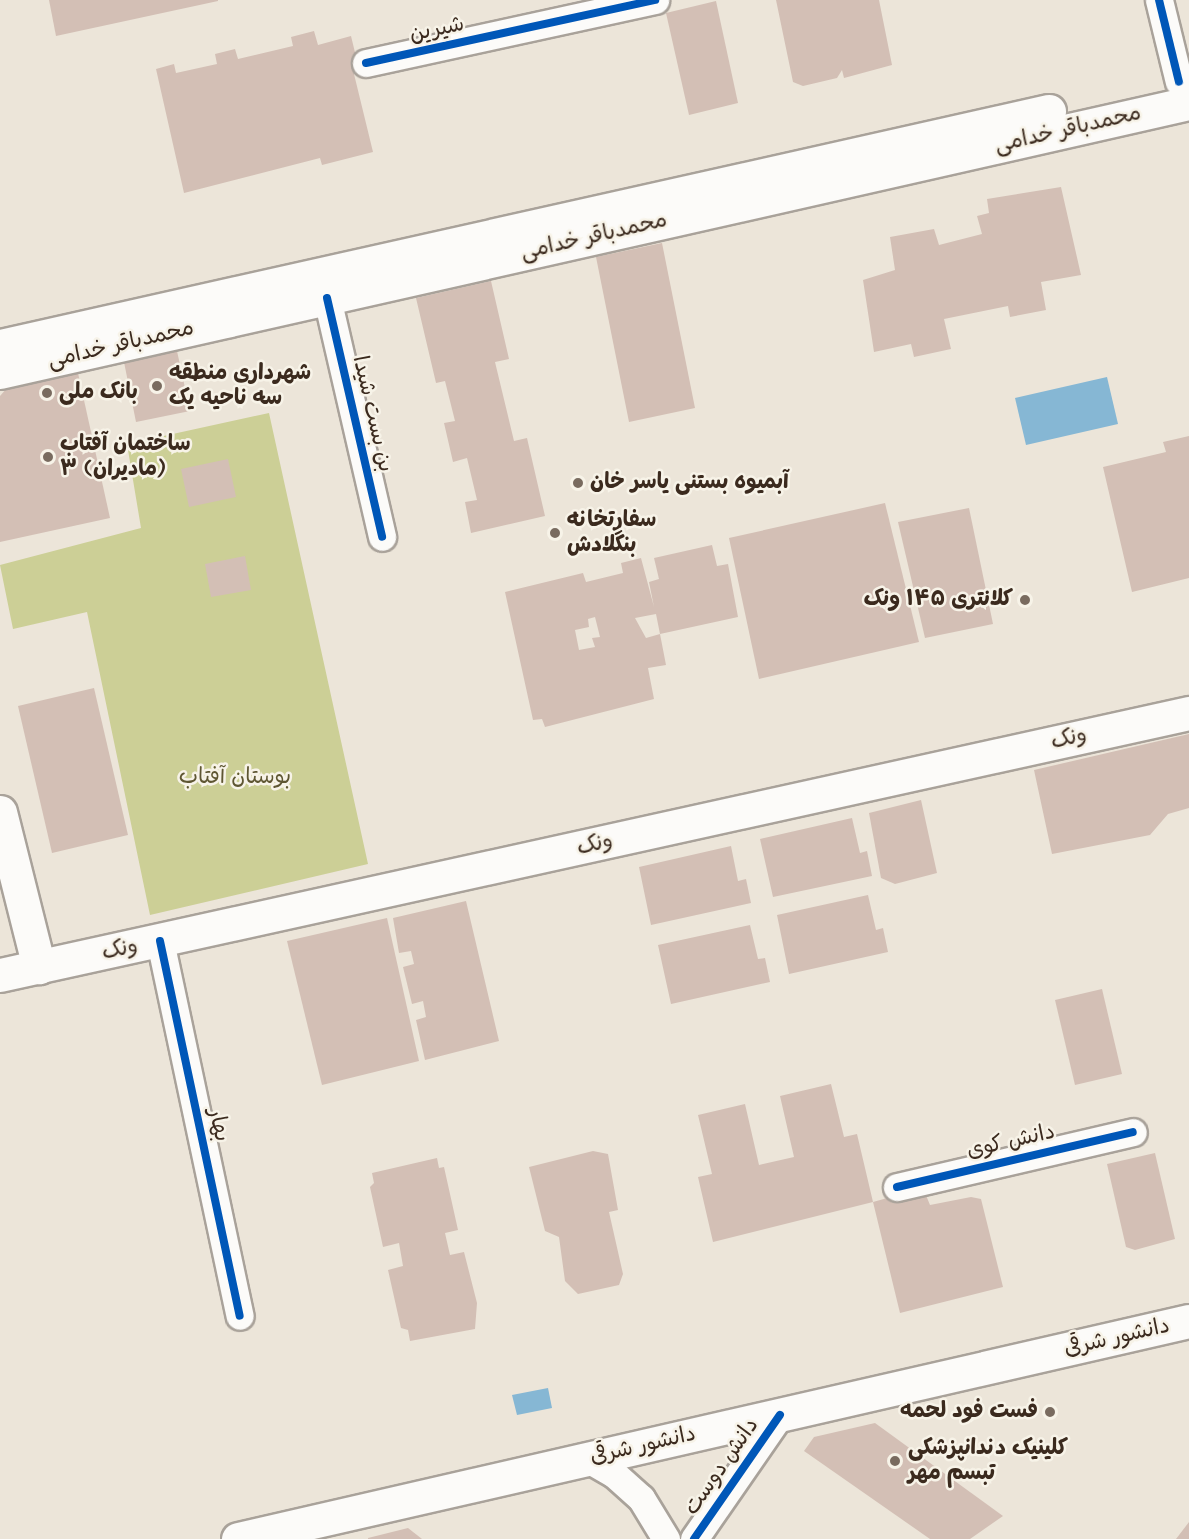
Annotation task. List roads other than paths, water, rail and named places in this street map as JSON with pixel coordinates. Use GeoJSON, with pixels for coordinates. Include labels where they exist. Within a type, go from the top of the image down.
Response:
{"type":"FeatureCollection","features":[{"type":"Feature","properties":{"kind":"main road","name":"محمدباقر خدامی"},"geometry":{"type":"LineString","coordinates":[[0,346],[206,313],[327,298],[1186,98]]}},
{"type":"Feature","properties":{"kind":"main road","name":"محمدباقر خدامی"},"geometry":{"type":"LineString","coordinates":[[0,372],[206,313],[1186,98]]}},
{"type":"Feature","properties":{"kind":"main road","name":"ونک"},"geometry":{"type":"LineString","coordinates":[[0,975],[1189,713]]}},
{"type":"Feature","properties":{"kind":"main road"},"geometry":{"type":"LineString","coordinates":[[0,812],[39,967]]}},
{"type":"Feature","properties":{"kind":"main road","name":"دانشور شرقی"},"geometry":{"type":"LineString","coordinates":[[238,1539],[1189,1321]]}},
{"type":"Feature","properties":{"kind":"street","name":"شیرین"},"geometry":{"type":"LineString","coordinates":[[366,63],[655,0]]}},
{"type":"Feature","properties":{"kind":"street"},"geometry":{"type":"LineString","coordinates":[[1159,0],[1186,98]]}},
{"type":"Feature","properties":{"kind":"street","name":"بن بست شیدا"},"geometry":{"type":"LineString","coordinates":[[327,298],[382,537]]}},
{"type":"Feature","properties":{"kind":"street","name":"بهار"},"geometry":{"type":"LineString","coordinates":[[160,941],[240,1316]]}},
{"type":"Feature","properties":{"kind":"street","name":"دانش کوی"},"geometry":{"type":"LineString","coordinates":[[897,1187],[1133,1131]]}},
{"type":"Feature","properties":{"kind":"street","name":"دانش دوست"},"geometry":{"type":"LineString","coordinates":[[694,1539],[780,1415]]}},
{"type":"Feature","properties":{"kind":"street"},"geometry":{"type":"LineString","coordinates":[[588,1459],[614,1474],[641,1498],[666,1539]]}},
{"type":"Feature","properties":{"kind":"water"},"geometry":{"type":"Polygon","coordinates":[[[1107,377],[1118,424],[1026,445],[1015,398],[1107,377]]]}},
{"type":"Feature","properties":{"kind":"water"},"geometry":{"type":"Polygon","coordinates":[[[548,1388],[552,1408],[517,1415],[512,1395],[548,1388]]]}},
{"type":"Feature","properties":{"kind":"place","name":"شهرداری منطقه سه ناحیه یک"},"geometry":{"type":"Point","coordinates":[157,386]}},
{"type":"Feature","properties":{"kind":"place","name":"بانک ملی"},"geometry":{"type":"Point","coordinates":[47,393]}},
{"type":"Feature","properties":{"kind":"place","name":"ساختمان آفتاب ۳ (مادیران)"},"geometry":{"type":"Point","coordinates":[48,457]}},
{"type":"Feature","properties":{"kind":"place","name":"آبمیوه بستنی یاسر خان"},"geometry":{"type":"Point","coordinates":[578,483]}},
{"type":"Feature","properties":{"kind":"place","name":"سفارتخانه بنگلادش"},"geometry":{"type":"Point","coordinates":[555,533]}},
{"type":"Feature","properties":{"kind":"place","name":"کلانتری ۱۴۵ ونک"},"geometry":{"type":"Point","coordinates":[1025,600]}},
{"type":"Feature","properties":{"kind":"place","name":"فست فود لحمه"},"geometry":{"type":"Point","coordinates":[1050,1412]}},
{"type":"Feature","properties":{"kind":"place","name":"کلینیک دندانپزشکی تبسم مهر"},"geometry":{"type":"Point","coordinates":[895,1461]}},
{"type":"Feature","properties":{"kind":"park label","name":"بوستان آفتاب"},"geometry":{"type":"Point","coordinates":[235,778]}}]}
